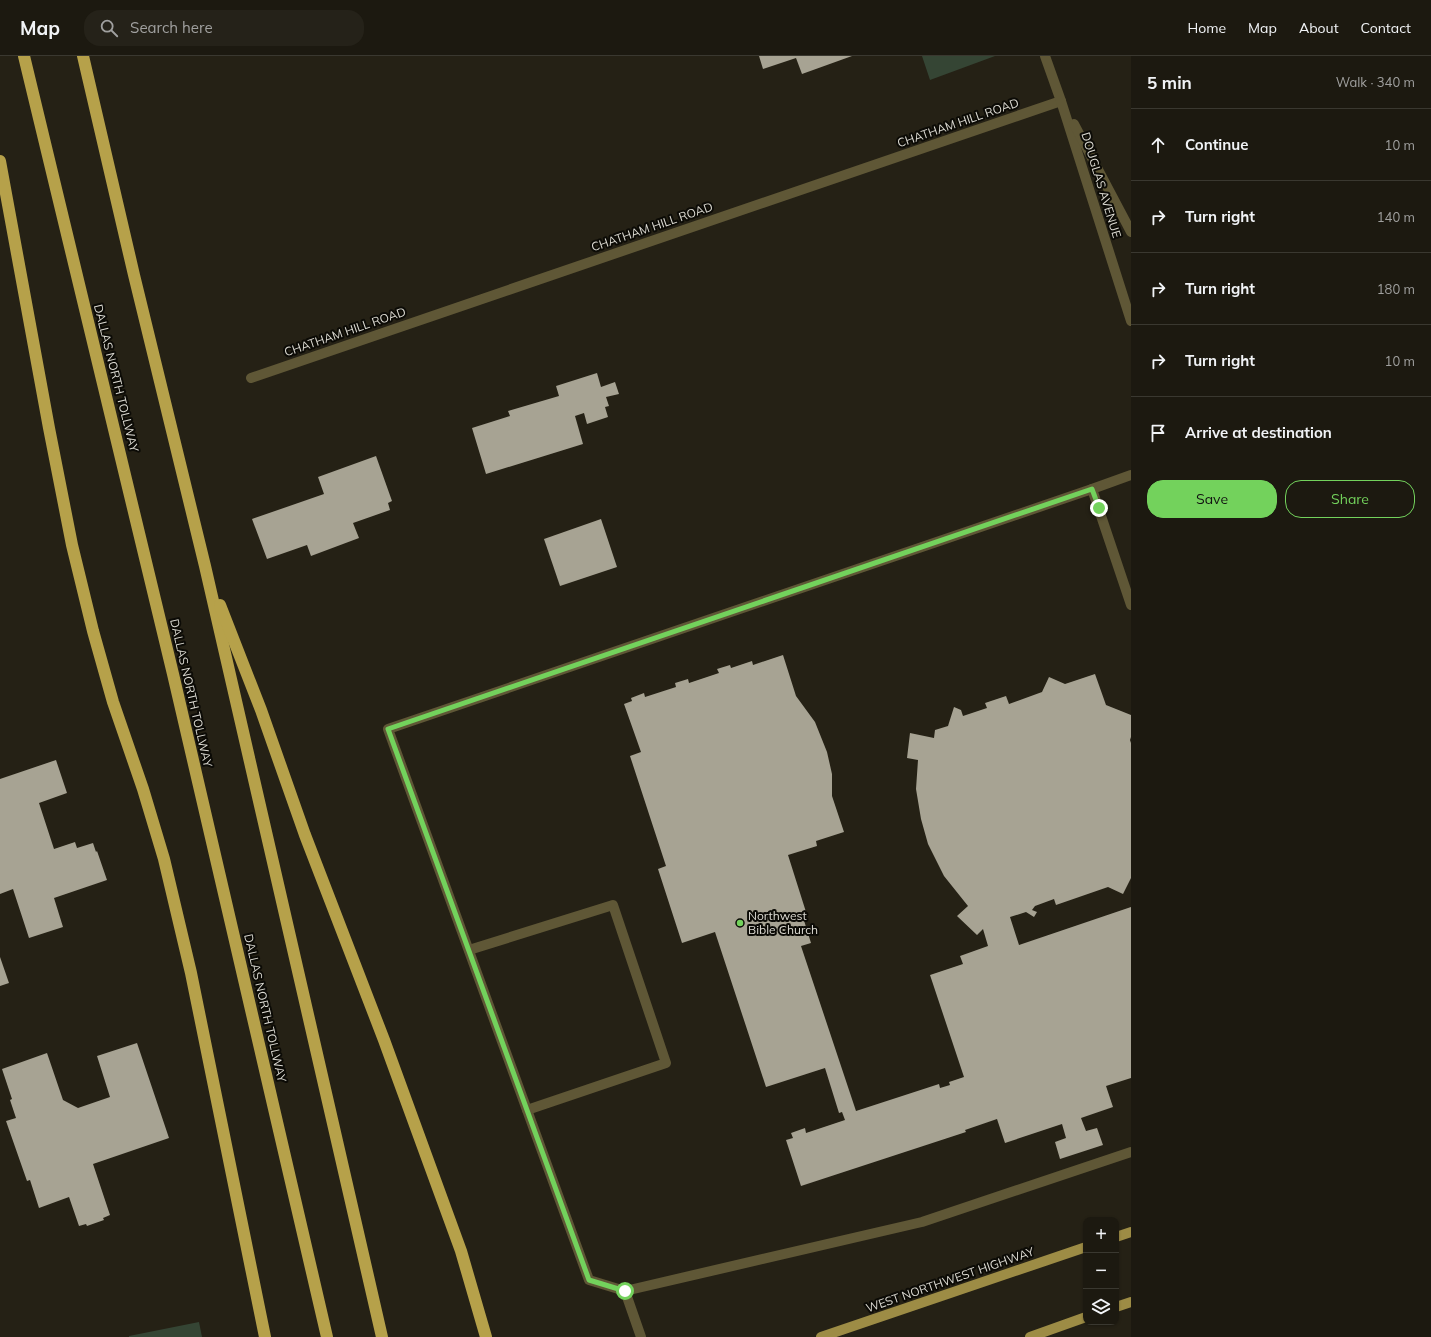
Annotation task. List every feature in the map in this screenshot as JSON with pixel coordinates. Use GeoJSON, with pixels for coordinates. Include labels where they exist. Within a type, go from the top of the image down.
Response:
{"type":"FeatureCollection","features":[{"type":"Feature","properties":{"kind":"highway","name":"DALLAS NORTH TOLLWAY"},"geometry":{"type":"LineString","coordinates":[[24,56],[171,667],[327,1337]]}},
{"type":"Feature","properties":{"kind":"highway"},"geometry":{"type":"LineString","coordinates":[[83,56],[134,275],[205,566],[382,1337]]}},
{"type":"Feature","properties":{"kind":"highway"},"geometry":{"type":"LineString","coordinates":[[0,161],[72,545],[93,632],[113,702],[143,789],[166,867],[191,973],[265,1337]]}},
{"type":"Feature","properties":{"kind":"highway"},"geometry":{"type":"LineString","coordinates":[[205,566],[261,710],[305,835],[384,1040],[459,1244],[486,1337]]}},
{"type":"Feature","properties":{"kind":"main road"},"geometry":{"type":"LineString","coordinates":[[1119,1236],[1131,1232]]}},
{"type":"Feature","properties":{"kind":"main road","name":"WEST NORTHWEST HIGHWAY"},"geometry":{"type":"LineString","coordinates":[[821,1337],[1083,1249]]}},
{"type":"Feature","properties":{"kind":"main road"},"geometry":{"type":"LineString","coordinates":[[1119,1306],[1131,1302]]}},
{"type":"Feature","properties":{"kind":"main road"},"geometry":{"type":"LineString","coordinates":[[1030,1337],[1083,1318]]}},
{"type":"Feature","properties":{"kind":"street","name":"DOUGLAS AVENUE"},"geometry":{"type":"LineString","coordinates":[[1045,56],[1131,321]]}},
{"type":"Feature","properties":{"kind":"street","name":"DOUGLAS AVENUE"},"geometry":{"type":"LineString","coordinates":[[1061,102],[1131,232]]}},
{"type":"Feature","properties":{"kind":"street","name":"CHATHAM HILL ROAD"},"geometry":{"type":"LineString","coordinates":[[251,378],[1061,102]]}},
{"type":"Feature","properties":{"kind":"street"},"geometry":{"type":"LineString","coordinates":[[1131,475],[388,729],[589,1280],[625,1291],[922,1222],[1131,1152]]}},
{"type":"Feature","properties":{"kind":"street"},"geometry":{"type":"LineString","coordinates":[[1092,489],[1131,605]]}},
{"type":"Feature","properties":{"kind":"street"},"geometry":{"type":"LineString","coordinates":[[468,950],[613,905],[666,1063],[527,1110]]}},
{"type":"Feature","properties":{"kind":"street"},"geometry":{"type":"LineString","coordinates":[[625,1291],[641,1337]]}},
{"type":"Feature","properties":{"kind":"green space"},"geometry":{"type":"Polygon","coordinates":[[[922,56],[995,56],[930,80],[922,56]]]}},
{"type":"Feature","properties":{"kind":"green space"},"geometry":{"type":"Polygon","coordinates":[[[199,1322],[202,1337],[129,1337],[129,1336],[199,1322]]]}},
{"type":"Feature","properties":{"kind":"building"},"geometry":{"type":"Polygon","coordinates":[[[759,56],[852,56],[802,74],[796,58],[763,69],[759,56]]]}},
{"type":"Feature","properties":{"kind":"building"},"geometry":{"type":"Polygon","coordinates":[[[597,373],[601,387],[615,382],[619,394],[606,397],[609,406],[605,407],[608,417],[587,424],[584,413],[575,416],[583,444],[486,474],[472,428],[510,416],[508,411],[559,396],[556,386],[597,373]]]}},
{"type":"Feature","properties":{"kind":"building"},"geometry":{"type":"Polygon","coordinates":[[[376,456],[392,501],[388,503],[390,510],[353,523],[359,538],[311,556],[307,545],[267,559],[252,519],[324,494],[318,477],[376,456]]]}},
{"type":"Feature","properties":{"kind":"building"},"geometry":{"type":"Polygon","coordinates":[[[601,519],[617,567],[560,586],[544,539],[601,519]]]}},
{"type":"Feature","properties":{"kind":"building","name":"Northwest Bible Church"},"geometry":{"type":"Polygon","coordinates":[[[783,655],[796,696],[815,722],[827,752],[832,774],[832,796],[844,832],[816,841],[817,846],[788,855],[806,912],[802,914],[811,943],[801,946],[856,1111],[939,1084],[940,1088],[950,1085],[949,1082],[964,1077],[930,975],[963,964],[960,956],[988,946],[983,929],[977,935],[957,916],[968,906],[944,876],[928,844],[921,819],[916,789],[918,760],[907,758],[910,733],[934,738],[935,730],[948,726],[954,707],[961,710],[963,716],[987,708],[985,703],[1006,696],[1009,704],[1042,692],[1049,677],[1065,684],[1095,674],[1106,705],[1131,715],[1131,878],[1123,894],[1108,887],[1056,905],[1054,899],[1035,906],[1032,910],[1037,912],[1034,917],[1026,912],[1010,917],[1019,945],[1131,907],[1131,1078],[1106,1086],[1113,1107],[1081,1118],[1086,1131],[1097,1128],[1103,1145],[1060,1159],[1055,1142],[1066,1138],[1062,1124],[1005,1143],[997,1119],[965,1130],[966,1132],[801,1186],[786,1140],[793,1138],[791,1133],[805,1128],[806,1133],[845,1120],[842,1112],[839,1113],[825,1068],[766,1087],[715,932],[682,943],[658,869],[666,866],[630,756],[641,752],[624,704],[632,701],[631,698],[644,693],[645,697],[676,687],[675,683],[688,679],[689,683],[719,673],[717,669],[730,665],[731,668],[752,661],[753,665],[783,655]]]}},
{"type":"Feature","properties":{"kind":"building"},"geometry":{"type":"Polygon","coordinates":[[[56,760],[67,793],[39,803],[54,849],[75,842],[77,848],[93,843],[107,880],[54,898],[63,927],[29,938],[13,889],[0,894],[0,779],[56,760]]]}},
{"type":"Feature","properties":{"kind":"building"},"geometry":{"type":"Polygon","coordinates":[[[0,957],[9,983],[0,986],[0,957]]]}},
{"type":"Feature","properties":{"kind":"building"},"geometry":{"type":"Polygon","coordinates":[[[137,1043],[169,1138],[93,1164],[110,1215],[103,1218],[104,1220],[87,1226],[86,1224],[79,1226],[69,1197],[39,1208],[30,1180],[27,1181],[6,1121],[16,1118],[10,1100],[12,1099],[2,1069],[47,1053],[63,1100],[78,1108],[110,1097],[97,1056],[137,1043]]]}},
{"type":"Feature","properties":{"kind":"place","name":"Northwest Bible Church"},"geometry":{"type":"Point","coordinates":[740,923]}},
{"type":"Feature","properties":{"kind":"route"},"geometry":{"type":"LineString","coordinates":[[625,1291],[589,1280],[388,729],[1092,489],[1099,508]]}}]}
